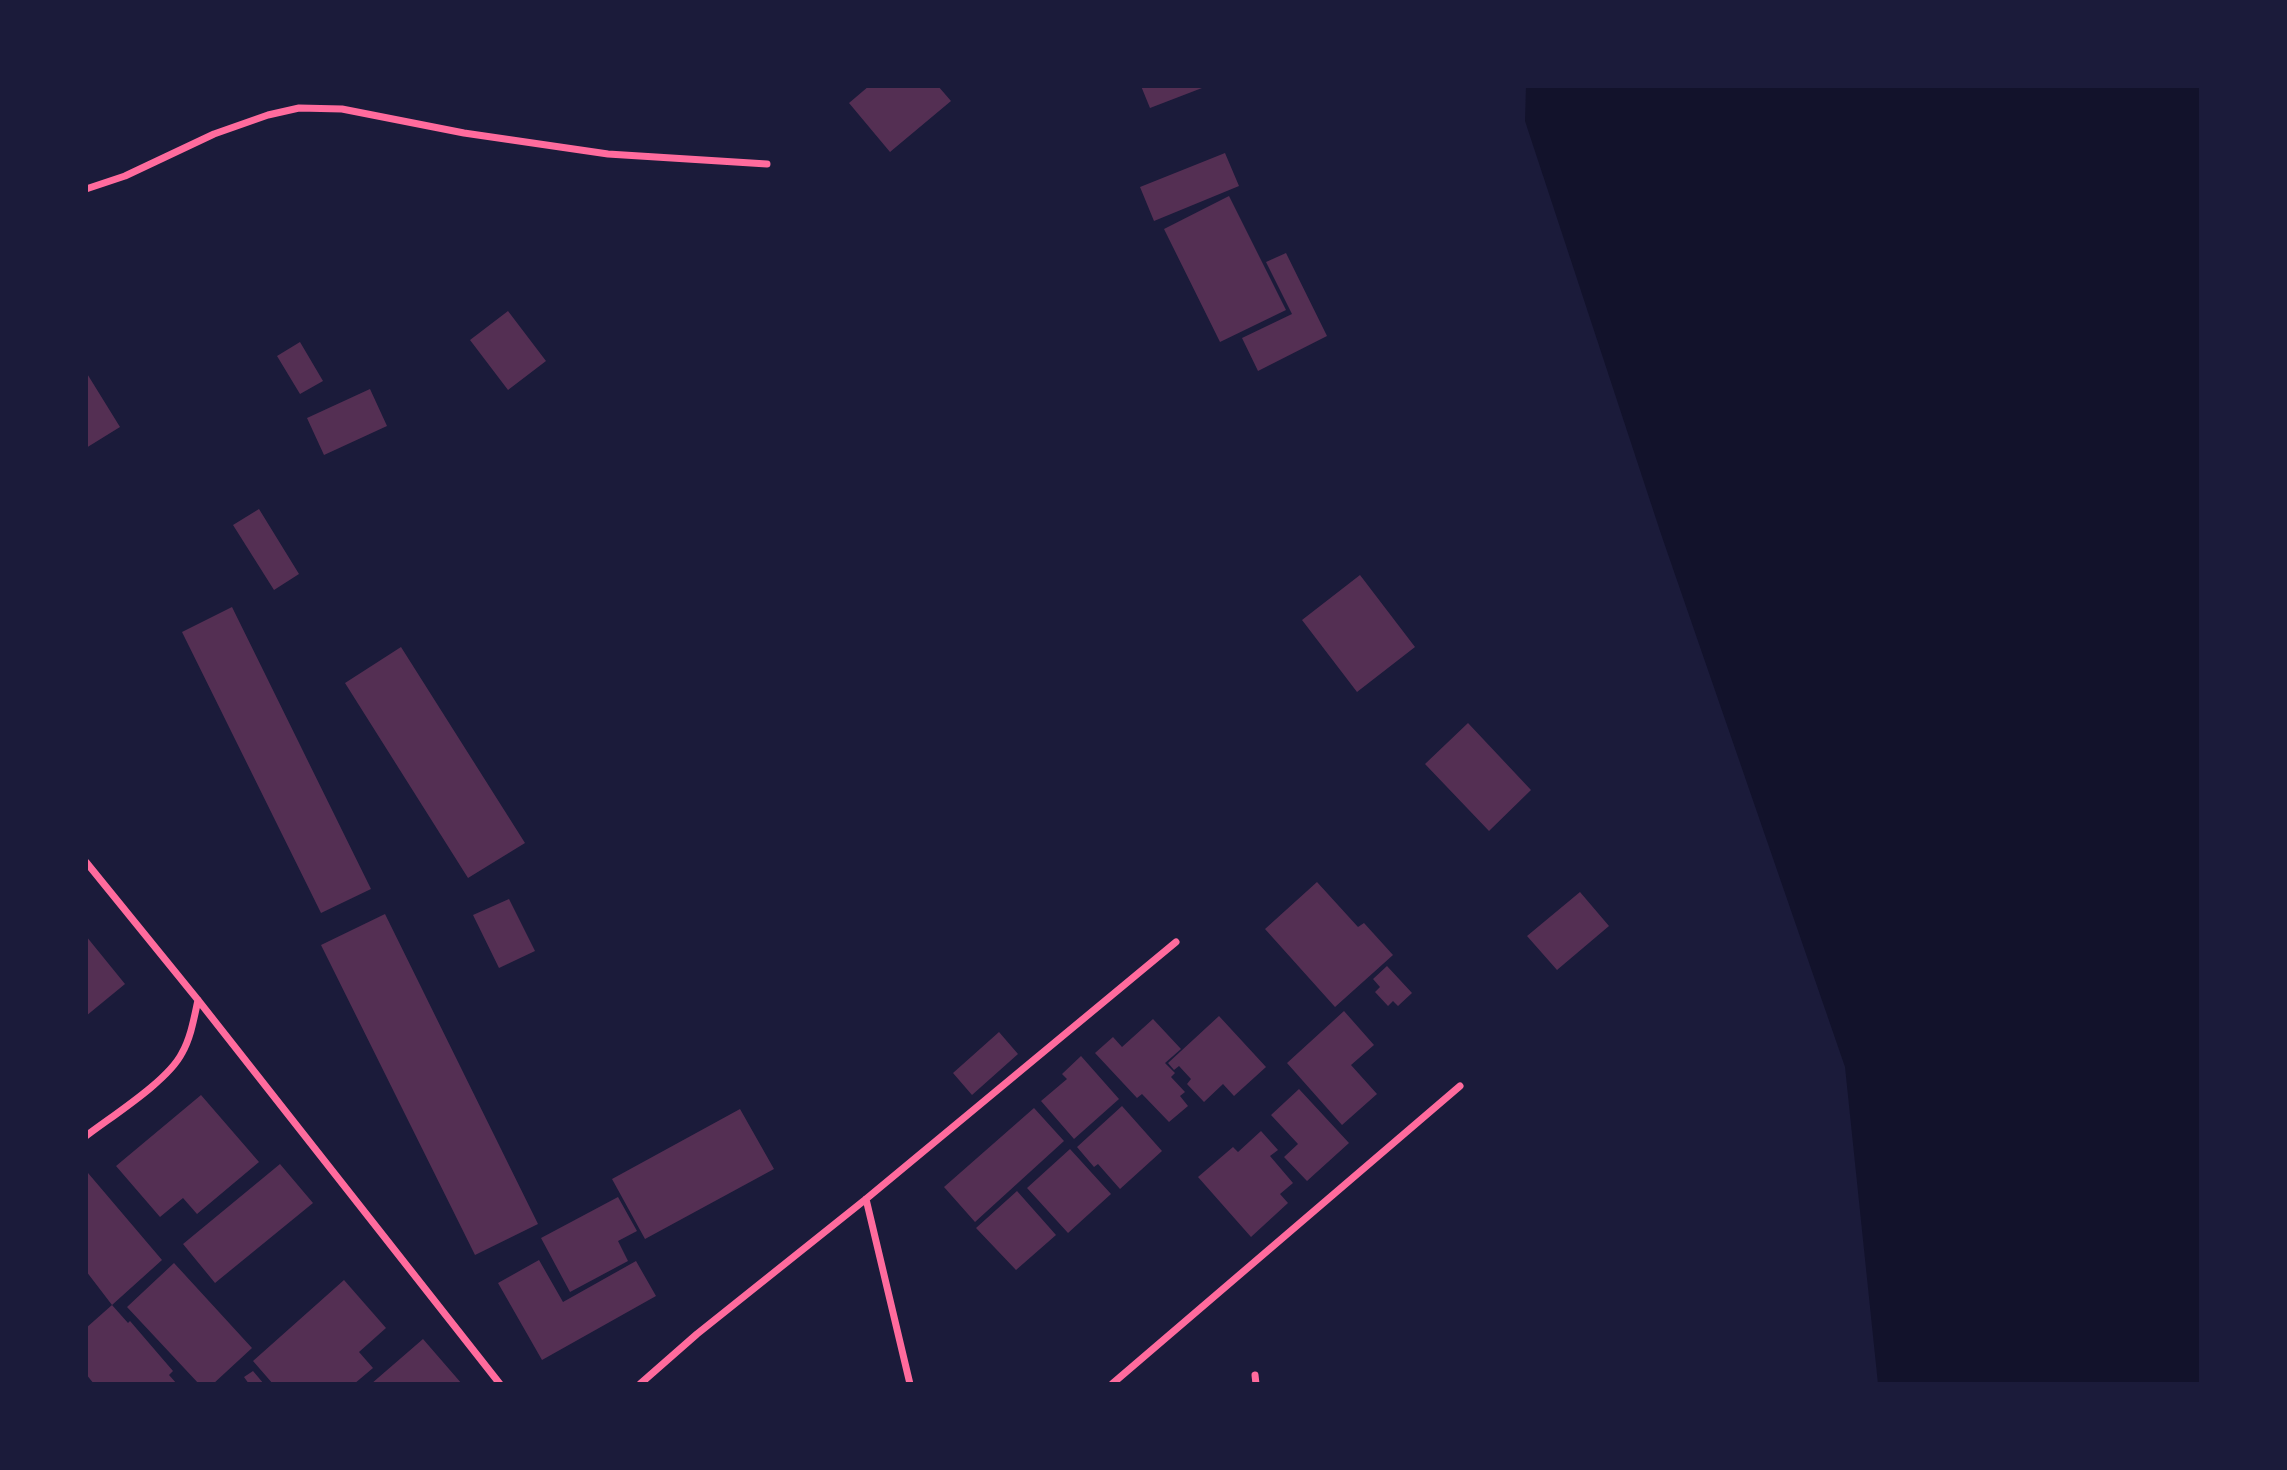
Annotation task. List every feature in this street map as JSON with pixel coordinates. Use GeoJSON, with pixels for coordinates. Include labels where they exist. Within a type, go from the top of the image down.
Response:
{"type":"FeatureCollection","features":[{"type":"Feature","properties":{"kind":"street"},"geometry":{"type":"LineString","coordinates":[[86,189],[125,176],[214,134],[268,115],[299,108],[342,109],[464,133],[608,154],[767,164]]}},
{"type":"Feature","properties":{"kind":"street"},"geometry":{"type":"LineString","coordinates":[[86,862],[500,1384]]}},
{"type":"Feature","properties":{"kind":"street"},"geometry":{"type":"LineString","coordinates":[[640,1384],[697,1334],[866,1199],[1176,942]]}},
{"type":"Feature","properties":{"kind":"street"},"geometry":{"type":"LineString","coordinates":[[86,1136],[161,1078],[181,1055],[190,1035],[198,1000]]}},
{"type":"Feature","properties":{"kind":"street"},"geometry":{"type":"LineString","coordinates":[[1112,1384],[1460,1086]]}},
{"type":"Feature","properties":{"kind":"street"},"geometry":{"type":"LineString","coordinates":[[866,1199],[910,1384]]}},
{"type":"Feature","properties":{"kind":"street"},"geometry":{"type":"LineString","coordinates":[[1255,1375],[1256,1384]]}},
{"type":"Feature","properties":{"kind":"shaded area"},"geometry":{"type":"Polygon","coordinates":[[[1526,86],[2201,86],[2201,1384],[1878,1384],[1845,1067],[1661,534],[1525,121],[1526,86]]]}},
{"type":"Feature","properties":{"kind":"building"},"geometry":{"type":"Polygon","coordinates":[[[869,86],[938,86],[951,101],[890,152],[849,103],[869,86]]]}},
{"type":"Feature","properties":{"kind":"building"},"geometry":{"type":"Polygon","coordinates":[[[1141,86],[1202,86],[1202,88],[1150,108],[1141,86]]]}},
{"type":"Feature","properties":{"kind":"building"},"geometry":{"type":"Polygon","coordinates":[[[1225,153],[1239,186],[1154,221],[1140,187],[1225,153]]]}},
{"type":"Feature","properties":{"kind":"building"},"geometry":{"type":"Polygon","coordinates":[[[1229,196],[1286,310],[1220,342],[1164,229],[1229,196]]]}},
{"type":"Feature","properties":{"kind":"building"},"geometry":{"type":"Polygon","coordinates":[[[1286,253],[1327,336],[1258,371],[1242,338],[1292,314],[1266,262],[1286,253]]]}},
{"type":"Feature","properties":{"kind":"building"},"geometry":{"type":"Polygon","coordinates":[[[508,311],[546,361],[508,390],[470,340],[508,311]]]}},
{"type":"Feature","properties":{"kind":"building"},"geometry":{"type":"Polygon","coordinates":[[[300,342],[323,381],[300,394],[277,356],[300,342]]]}},
{"type":"Feature","properties":{"kind":"building"},"geometry":{"type":"Polygon","coordinates":[[[86,372],[120,427],[86,448],[86,372]]]}},
{"type":"Feature","properties":{"kind":"building"},"geometry":{"type":"Polygon","coordinates":[[[370,389],[387,426],[324,455],[307,418],[370,389]]]}},
{"type":"Feature","properties":{"kind":"building"},"geometry":{"type":"Polygon","coordinates":[[[259,509],[299,574],[274,590],[233,525],[259,509]]]}},
{"type":"Feature","properties":{"kind":"building"},"geometry":{"type":"Polygon","coordinates":[[[1360,575],[1415,647],[1357,692],[1302,620],[1360,575]]]}},
{"type":"Feature","properties":{"kind":"building"},"geometry":{"type":"Polygon","coordinates":[[[232,607],[371,889],[321,913],[182,632],[232,607]]]}},
{"type":"Feature","properties":{"kind":"building"},"geometry":{"type":"Polygon","coordinates":[[[401,647],[525,843],[468,878],[345,683],[401,647]]]}},
{"type":"Feature","properties":{"kind":"building"},"geometry":{"type":"Polygon","coordinates":[[[1468,723],[1531,790],[1489,831],[1425,764],[1468,723]]]}},
{"type":"Feature","properties":{"kind":"building"},"geometry":{"type":"Polygon","coordinates":[[[1317,882],[1358,927],[1364,923],[1393,955],[1335,1007],[1265,929],[1317,882]]]}},
{"type":"Feature","properties":{"kind":"building"},"geometry":{"type":"Polygon","coordinates":[[[1580,892],[1609,926],[1557,970],[1527,936],[1580,892]]]}},
{"type":"Feature","properties":{"kind":"building"},"geometry":{"type":"Polygon","coordinates":[[[509,899],[535,951],[499,968],[473,915],[509,899]]]}},
{"type":"Feature","properties":{"kind":"building"},"geometry":{"type":"Polygon","coordinates":[[[385,914],[538,1224],[475,1255],[321,945],[385,914]]]}},
{"type":"Feature","properties":{"kind":"building"},"geometry":{"type":"Polygon","coordinates":[[[86,936],[125,984],[86,1016],[86,936]]]}},
{"type":"Feature","properties":{"kind":"building"},"geometry":{"type":"Polygon","coordinates":[[[1387,966],[1412,993],[1398,1006],[1393,1001],[1388,1006],[1375,992],[1380,987],[1373,979],[1387,966]]]}},
{"type":"Feature","properties":{"kind":"building"},"geometry":{"type":"Polygon","coordinates":[[[1344,1011],[1374,1045],[1351,1065],[1377,1094],[1342,1125],[1287,1063],[1344,1011]]]}},
{"type":"Feature","properties":{"kind":"building"},"geometry":{"type":"Polygon","coordinates":[[[1219,1016],[1266,1067],[1234,1096],[1223,1084],[1204,1102],[1187,1084],[1191,1079],[1179,1066],[1174,1070],[1168,1063],[1219,1016]]]}},
{"type":"Feature","properties":{"kind":"building"},"geometry":{"type":"Polygon","coordinates":[[[1153,1019],[1181,1049],[1165,1063],[1175,1073],[1171,1077],[1185,1092],[1180,1096],[1188,1106],[1169,1122],[1142,1094],[1137,1098],[1095,1053],[1113,1037],[1122,1047],[1153,1019]]]}},
{"type":"Feature","properties":{"kind":"building"},"geometry":{"type":"Polygon","coordinates":[[[999,1032],[1018,1054],[972,1095],[953,1073],[999,1032]]]}},
{"type":"Feature","properties":{"kind":"building"},"geometry":{"type":"Polygon","coordinates":[[[1081,1056],[1119,1099],[1074,1139],[1041,1101],[1067,1079],[1062,1074],[1081,1056]]]}},
{"type":"Feature","properties":{"kind":"building"},"geometry":{"type":"Polygon","coordinates":[[[1299,1089],[1349,1143],[1307,1181],[1284,1157],[1298,1144],[1271,1115],[1299,1089]]]}},
{"type":"Feature","properties":{"kind":"building"},"geometry":{"type":"Polygon","coordinates":[[[201,1095],[259,1162],[197,1214],[183,1198],[160,1217],[116,1166],[201,1095]]]}},
{"type":"Feature","properties":{"kind":"building"},"geometry":{"type":"Polygon","coordinates":[[[1122,1106],[1162,1151],[1120,1189],[1098,1164],[1094,1167],[1077,1147],[1122,1106]]]}},
{"type":"Feature","properties":{"kind":"building"},"geometry":{"type":"Polygon","coordinates":[[[1034,1108],[1064,1141],[975,1222],[944,1187],[1034,1108]]]}},
{"type":"Feature","properties":{"kind":"building"},"geometry":{"type":"Polygon","coordinates":[[[740,1109],[774,1169],[645,1239],[612,1179],[740,1109]]]}},
{"type":"Feature","properties":{"kind":"building"},"geometry":{"type":"Polygon","coordinates":[[[1261,1131],[1278,1150],[1270,1156],[1293,1183],[1280,1194],[1288,1203],[1251,1237],[1198,1177],[1233,1147],[1238,1152],[1261,1131]]]}},
{"type":"Feature","properties":{"kind":"building"},"geometry":{"type":"Polygon","coordinates":[[[1070,1149],[1111,1194],[1068,1233],[1027,1188],[1070,1149]]]}},
{"type":"Feature","properties":{"kind":"building"},"geometry":{"type":"Polygon","coordinates":[[[280,1164],[313,1203],[215,1283],[183,1244],[280,1164]]]}},
{"type":"Feature","properties":{"kind":"building"},"geometry":{"type":"Polygon","coordinates":[[[88,1173],[162,1260],[112,1305],[86,1271],[88,1173]]]}},
{"type":"Feature","properties":{"kind":"building"},"geometry":{"type":"Polygon","coordinates":[[[1017,1191],[1056,1235],[1016,1270],[976,1228],[1017,1191]]]}},
{"type":"Feature","properties":{"kind":"building"},"geometry":{"type":"Polygon","coordinates":[[[618,1197],[637,1231],[618,1241],[628,1261],[570,1292],[541,1238],[618,1197]]]}},
{"type":"Feature","properties":{"kind":"building"},"geometry":{"type":"Polygon","coordinates":[[[539,1260],[563,1302],[636,1261],[656,1296],[542,1360],[498,1283],[539,1260]]]}},
{"type":"Feature","properties":{"kind":"building"},"geometry":{"type":"Polygon","coordinates":[[[174,1263],[252,1348],[213,1384],[199,1384],[127,1307],[174,1263]]]}},
{"type":"Feature","properties":{"kind":"building"},"geometry":{"type":"Polygon","coordinates":[[[344,1280],[386,1328],[359,1352],[373,1368],[354,1384],[273,1384],[253,1361],[344,1280]]]}},
{"type":"Feature","properties":{"kind":"building"},"geometry":{"type":"Polygon","coordinates":[[[112,1305],[128,1323],[130,1321],[173,1371],[169,1375],[177,1384],[94,1384],[86,1374],[86,1328],[112,1305]]]}},
{"type":"Feature","properties":{"kind":"building"},"geometry":{"type":"Polygon","coordinates":[[[423,1339],[462,1384],[371,1384],[423,1339]]]}},
{"type":"Feature","properties":{"kind":"building"},"geometry":{"type":"Polygon","coordinates":[[[253,1371],[264,1384],[249,1384],[244,1377],[253,1371]]]}}]}
